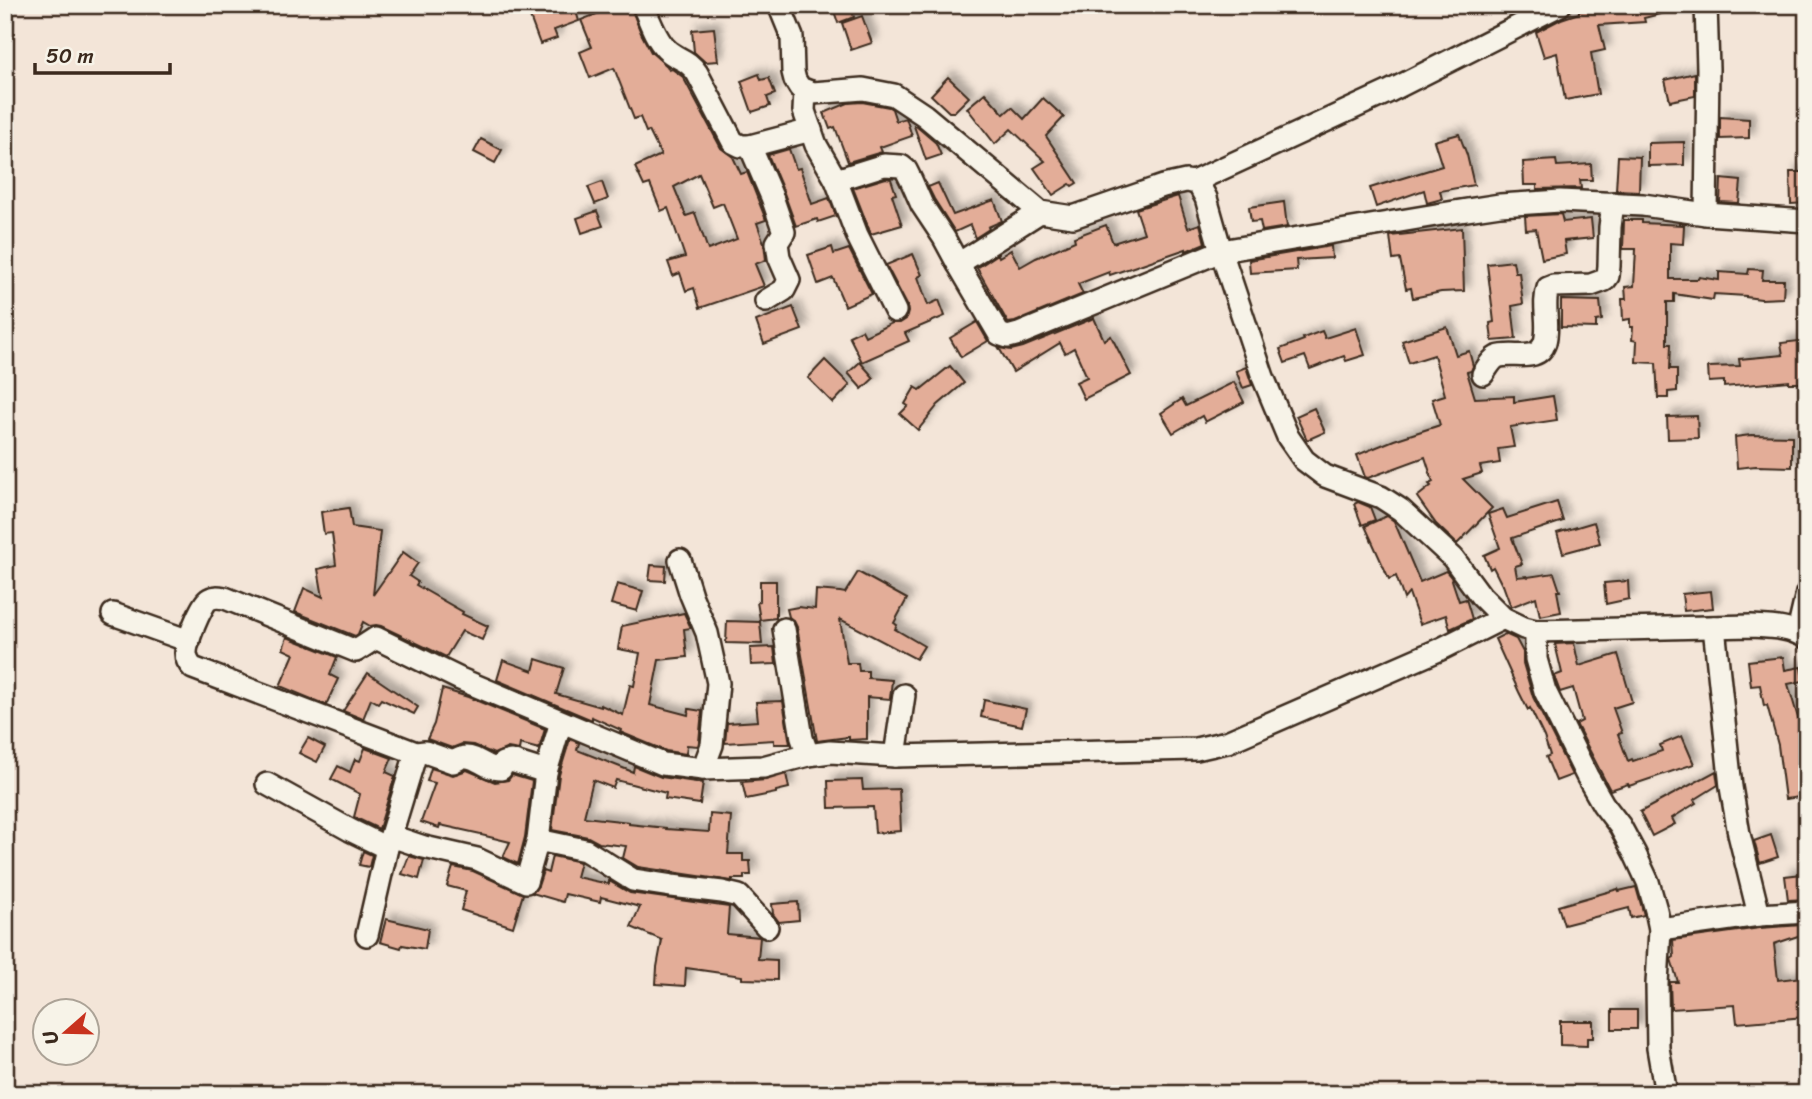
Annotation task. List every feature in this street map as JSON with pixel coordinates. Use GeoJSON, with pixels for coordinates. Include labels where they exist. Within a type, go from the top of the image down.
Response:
{"type":"FeatureCollection","features":[{"type":"Feature","properties":{"kind":"street"},"geometry":{"type":"LineString","coordinates":[[643,5],[664,48],[692,65],[733,142],[750,146],[811,130]]}},
{"type":"Feature","properties":{"kind":"street"},"geometry":{"type":"LineString","coordinates":[[779,5],[793,41],[793,72],[800,88],[813,93],[863,89],[894,95],[924,115],[1040,212],[1073,217],[1163,186],[1186,181],[1193,182],[1203,190],[1263,377],[1288,438],[1304,460],[1325,476],[1381,497],[1401,510],[1453,558],[1481,596],[1503,618],[1536,631],[1751,626],[1776,628],[1802,635],[1807,593]]}},
{"type":"Feature","properties":{"kind":"street"},"geometry":{"type":"LineString","coordinates":[[1193,182],[1388,92],[1560,5]]}},
{"type":"Feature","properties":{"kind":"street"},"geometry":{"type":"LineString","coordinates":[[1706,5],[1706,214]]}},
{"type":"Feature","properties":{"kind":"street"},"geometry":{"type":"LineString","coordinates":[[805,91],[804,111],[816,145],[836,180],[858,235],[895,311]]}},
{"type":"Feature","properties":{"kind":"street"},"geometry":{"type":"LineString","coordinates":[[750,146],[784,232],[777,243],[779,257],[789,280],[784,290],[766,301]]}},
{"type":"Feature","properties":{"kind":"street"},"geometry":{"type":"LineString","coordinates":[[836,180],[884,165],[901,166],[906,170],[922,205],[999,334],[1008,337],[1221,251],[1500,205],[1560,201],[1613,203],[1706,214],[1807,221]]}},
{"type":"Feature","properties":{"kind":"street"},"geometry":{"type":"LineString","coordinates":[[1483,374],[1497,357],[1532,355],[1541,351],[1547,325],[1548,288],[1591,285],[1605,280],[1608,276],[1613,203]]}},
{"type":"Feature","properties":{"kind":"street"},"geometry":{"type":"LineString","coordinates":[[958,264],[1040,212]]}},
{"type":"Feature","properties":{"kind":"street"},"geometry":{"type":"LineString","coordinates":[[680,560],[707,634],[718,683],[712,745],[703,769]]}},
{"type":"Feature","properties":{"kind":"street"},"geometry":{"type":"LineString","coordinates":[[546,772],[511,761],[494,769],[469,757],[453,762],[425,752],[416,753],[193,668],[187,661],[186,653],[203,605],[209,599],[225,598],[355,651],[376,638],[460,680],[663,764],[703,769],[763,767],[830,752],[895,756],[1196,749],[1227,742],[1443,648],[1503,618]]}},
{"type":"Feature","properties":{"kind":"street"},"geometry":{"type":"LineString","coordinates":[[113,614],[189,641]]}},
{"type":"Feature","properties":{"kind":"street"},"geometry":{"type":"LineString","coordinates":[[1714,627],[1731,787],[1759,915]]}},
{"type":"Feature","properties":{"kind":"street"},"geometry":{"type":"LineString","coordinates":[[784,629],[802,738],[808,755]]}},
{"type":"Feature","properties":{"kind":"street"},"geometry":{"type":"LineString","coordinates":[[1536,631],[1536,659],[1545,691],[1587,776],[1636,854],[1647,882],[1660,929],[1658,1048],[1666,1094]]}},
{"type":"Feature","properties":{"kind":"street"},"geometry":{"type":"LineString","coordinates":[[895,756],[905,695]]}},
{"type":"Feature","properties":{"kind":"street"},"geometry":{"type":"LineString","coordinates":[[267,784],[350,830],[389,842],[477,859],[525,882],[538,840],[546,772],[561,722]]}},
{"type":"Feature","properties":{"kind":"street"},"geometry":{"type":"LineString","coordinates":[[367,935],[389,842],[416,753]]}},
{"type":"Feature","properties":{"kind":"street"},"geometry":{"type":"LineString","coordinates":[[538,840],[586,850],[633,880],[739,896],[767,927]]}},
{"type":"Feature","properties":{"kind":"street"},"geometry":{"type":"LineString","coordinates":[[1660,929],[1759,915],[1807,912]]}},
{"type":"Feature","properties":{"kind":"building"},"geometry":{"type":"Polygon","coordinates":[[[564,5],[574,5],[579,21],[554,30],[557,38],[540,44],[530,17],[564,5]]]}},
{"type":"Feature","properties":{"kind":"building"},"geometry":{"type":"Polygon","coordinates":[[[609,5],[630,5],[651,52],[669,70],[672,69],[683,77],[721,148],[733,157],[741,174],[747,172],[766,220],[757,223],[766,260],[755,264],[764,286],[700,308],[694,288],[686,291],[680,273],[673,276],[668,262],[685,257],[668,208],[661,211],[650,184],[644,186],[635,167],[661,155],[640,117],[634,119],[614,68],[590,78],[580,52],[592,47],[581,20],[610,9],[609,5]],[[699,174],[674,187],[686,216],[695,213],[708,250],[737,239],[723,203],[713,207],[699,174]]]}},
{"type":"Feature","properties":{"kind":"building"},"geometry":{"type":"Polygon","coordinates":[[[832,5],[850,5],[854,17],[838,23],[832,5]]]}},
{"type":"Feature","properties":{"kind":"building"},"geometry":{"type":"Polygon","coordinates":[[[1625,5],[1675,5],[1676,10],[1644,18],[1645,22],[1599,25],[1605,50],[1591,53],[1598,94],[1565,100],[1557,53],[1544,57],[1536,32],[1579,11],[1625,5]]]}},
{"type":"Feature","properties":{"kind":"building"},"geometry":{"type":"Polygon","coordinates":[[[862,16],[872,43],[851,50],[842,23],[862,16]]]}},
{"type":"Feature","properties":{"kind":"building"},"geometry":{"type":"Polygon","coordinates":[[[714,28],[718,61],[705,62],[694,52],[692,30],[714,28]]]}},
{"type":"Feature","properties":{"kind":"building"},"geometry":{"type":"Polygon","coordinates":[[[1695,73],[1695,96],[1670,101],[1665,80],[1695,73]]]}},
{"type":"Feature","properties":{"kind":"building"},"geometry":{"type":"Polygon","coordinates":[[[759,74],[761,80],[769,78],[775,94],[767,97],[770,106],[752,112],[741,81],[759,74]]]}},
{"type":"Feature","properties":{"kind":"building"},"geometry":{"type":"Polygon","coordinates":[[[948,77],[969,97],[954,112],[949,112],[931,95],[948,77]]]}},
{"type":"Feature","properties":{"kind":"building"},"geometry":{"type":"Polygon","coordinates":[[[985,93],[1004,114],[1012,107],[1024,119],[1043,98],[1064,117],[1046,136],[1077,183],[1072,186],[1070,184],[1053,195],[1034,168],[1045,161],[1011,129],[995,144],[967,108],[985,93]]]}},
{"type":"Feature","properties":{"kind":"building"},"geometry":{"type":"Polygon","coordinates":[[[862,102],[889,107],[896,121],[906,118],[912,136],[880,147],[882,152],[848,162],[835,127],[830,129],[824,113],[848,103],[862,102]]]}},
{"type":"Feature","properties":{"kind":"building"},"geometry":{"type":"Polygon","coordinates":[[[1720,117],[1749,119],[1749,138],[1720,139],[1720,117]]]}},
{"type":"Feature","properties":{"kind":"building"},"geometry":{"type":"Polygon","coordinates":[[[914,126],[936,143],[941,155],[926,160],[914,126]]]}},
{"type":"Feature","properties":{"kind":"building"},"geometry":{"type":"Polygon","coordinates":[[[1459,134],[1474,185],[1440,191],[1442,199],[1427,203],[1424,190],[1376,207],[1370,188],[1442,166],[1434,141],[1459,134]]]}},
{"type":"Feature","properties":{"kind":"building"},"geometry":{"type":"Polygon","coordinates":[[[481,139],[502,150],[495,163],[474,152],[481,139]]]}},
{"type":"Feature","properties":{"kind":"building"},"geometry":{"type":"Polygon","coordinates":[[[1684,142],[1684,165],[1648,166],[1648,143],[1684,142]]]}},
{"type":"Feature","properties":{"kind":"building"},"geometry":{"type":"Polygon","coordinates":[[[789,149],[796,169],[800,168],[812,204],[829,198],[836,216],[796,226],[768,155],[789,149]]]}},
{"type":"Feature","properties":{"kind":"building"},"geometry":{"type":"Polygon","coordinates":[[[1618,156],[1640,157],[1639,191],[1616,190],[1618,156]]]}},
{"type":"Feature","properties":{"kind":"building"},"geometry":{"type":"Polygon","coordinates":[[[1556,160],[1557,166],[1591,164],[1592,180],[1580,180],[1581,188],[1537,189],[1537,185],[1524,185],[1523,162],[1556,160]]]}},
{"type":"Feature","properties":{"kind":"building"},"geometry":{"type":"Polygon","coordinates":[[[1790,172],[1807,172],[1807,203],[1791,204],[1790,172]]]}},
{"type":"Feature","properties":{"kind":"building"},"geometry":{"type":"Polygon","coordinates":[[[886,178],[891,179],[896,194],[892,195],[902,225],[871,234],[853,188],[886,178]]]}},
{"type":"Feature","properties":{"kind":"building"},"geometry":{"type":"Polygon","coordinates":[[[1721,179],[1741,181],[1739,203],[1720,202],[1721,179]]]}},
{"type":"Feature","properties":{"kind":"building"},"geometry":{"type":"Polygon","coordinates":[[[602,182],[608,199],[595,204],[588,187],[602,182]]]}},
{"type":"Feature","properties":{"kind":"building"},"geometry":{"type":"Polygon","coordinates":[[[938,183],[953,215],[994,200],[1002,221],[988,227],[989,229],[975,238],[970,225],[955,232],[928,187],[938,183]]]}},
{"type":"Feature","properties":{"kind":"building"},"geometry":{"type":"Polygon","coordinates":[[[1178,196],[1188,228],[1200,224],[1205,243],[1078,284],[1083,294],[1015,322],[1008,323],[977,268],[998,254],[999,257],[1011,250],[1020,267],[1075,241],[1074,237],[1106,225],[1113,243],[1144,233],[1136,209],[1178,196]]]}},
{"type":"Feature","properties":{"kind":"building"},"geometry":{"type":"Polygon","coordinates":[[[1284,202],[1287,227],[1262,231],[1260,221],[1251,222],[1249,207],[1284,202]]]}},
{"type":"Feature","properties":{"kind":"building"},"geometry":{"type":"Polygon","coordinates":[[[597,211],[603,226],[582,233],[577,218],[597,211]]]}},
{"type":"Feature","properties":{"kind":"building"},"geometry":{"type":"Polygon","coordinates":[[[1561,214],[1563,222],[1591,219],[1593,238],[1564,241],[1566,254],[1542,259],[1536,229],[1526,230],[1525,216],[1561,214]]]}},
{"type":"Feature","properties":{"kind":"building"},"geometry":{"type":"Polygon","coordinates":[[[1624,220],[1684,225],[1683,244],[1670,243],[1670,279],[1699,277],[1719,280],[1719,272],[1748,274],[1749,269],[1763,270],[1762,280],[1784,280],[1783,298],[1761,299],[1714,294],[1713,300],[1674,294],[1674,302],[1667,302],[1667,344],[1671,344],[1670,369],[1677,369],[1677,391],[1668,392],[1668,398],[1658,398],[1656,363],[1636,362],[1637,341],[1632,340],[1633,327],[1630,327],[1630,319],[1623,320],[1622,299],[1626,299],[1625,287],[1634,286],[1636,249],[1623,249],[1624,220]]]}},
{"type":"Feature","properties":{"kind":"building"},"geometry":{"type":"Polygon","coordinates":[[[1462,228],[1464,291],[1441,292],[1413,298],[1411,288],[1406,289],[1400,259],[1393,260],[1390,236],[1462,228]]]}},
{"type":"Feature","properties":{"kind":"building"},"geometry":{"type":"Polygon","coordinates":[[[1331,246],[1332,258],[1296,260],[1297,270],[1250,273],[1249,260],[1331,246]]]}},
{"type":"Feature","properties":{"kind":"building"},"geometry":{"type":"Polygon","coordinates":[[[832,247],[834,254],[849,249],[872,294],[845,306],[833,278],[818,284],[808,255],[832,247]]]}},
{"type":"Feature","properties":{"kind":"building"},"geometry":{"type":"Polygon","coordinates":[[[913,254],[922,275],[918,277],[928,305],[939,300],[945,316],[905,333],[909,341],[862,362],[849,336],[862,330],[865,336],[906,319],[907,305],[886,265],[913,254]]]}},
{"type":"Feature","properties":{"kind":"building"},"geometry":{"type":"Polygon","coordinates":[[[1513,261],[1515,272],[1519,272],[1523,304],[1512,306],[1516,339],[1492,341],[1490,323],[1494,322],[1487,264],[1513,261]]]}},
{"type":"Feature","properties":{"kind":"building"},"geometry":{"type":"Polygon","coordinates":[[[1561,300],[1600,301],[1602,320],[1596,321],[1596,328],[1561,327],[1561,300]]]}},
{"type":"Feature","properties":{"kind":"building"},"geometry":{"type":"Polygon","coordinates":[[[793,307],[802,330],[764,344],[756,321],[793,307]]]}},
{"type":"Feature","properties":{"kind":"building"},"geometry":{"type":"Polygon","coordinates":[[[1094,318],[1104,340],[1111,336],[1131,375],[1084,399],[1076,382],[1087,377],[1074,348],[1065,353],[1060,343],[1013,372],[999,348],[1011,350],[1023,347],[1094,318]]]}},
{"type":"Feature","properties":{"kind":"building"},"geometry":{"type":"Polygon","coordinates":[[[977,322],[988,341],[961,357],[950,338],[977,322]]]}},
{"type":"Feature","properties":{"kind":"building"},"geometry":{"type":"Polygon","coordinates":[[[1447,327],[1456,355],[1469,351],[1473,366],[1471,371],[1467,372],[1475,398],[1514,396],[1514,402],[1553,396],[1557,420],[1510,427],[1514,447],[1498,449],[1500,463],[1480,466],[1482,473],[1463,479],[1492,508],[1457,544],[1436,524],[1417,497],[1433,482],[1425,457],[1368,478],[1365,477],[1357,455],[1440,425],[1432,399],[1445,395],[1434,355],[1409,363],[1402,341],[1447,327]]]}},
{"type":"Feature","properties":{"kind":"building"},"geometry":{"type":"Polygon","coordinates":[[[1356,328],[1365,355],[1346,361],[1344,356],[1310,369],[1305,356],[1285,363],[1280,349],[1322,331],[1325,338],[1356,328]]]}},
{"type":"Feature","properties":{"kind":"building"},"geometry":{"type":"Polygon","coordinates":[[[1807,340],[1807,383],[1789,381],[1724,387],[1724,381],[1709,382],[1708,367],[1740,366],[1739,359],[1783,355],[1781,343],[1807,340]]]}},
{"type":"Feature","properties":{"kind":"building"},"geometry":{"type":"Polygon","coordinates":[[[825,360],[850,385],[833,403],[808,378],[825,360]]]}},
{"type":"Feature","properties":{"kind":"building"},"geometry":{"type":"Polygon","coordinates":[[[860,362],[874,378],[862,389],[848,373],[860,362]]]}},
{"type":"Feature","properties":{"kind":"building"},"geometry":{"type":"Polygon","coordinates":[[[950,366],[964,383],[938,405],[918,430],[900,414],[908,406],[905,404],[915,387],[920,390],[950,366]]]}},
{"type":"Feature","properties":{"kind":"building"},"geometry":{"type":"Polygon","coordinates":[[[1246,367],[1252,385],[1243,388],[1236,371],[1246,367]]]}},
{"type":"Feature","properties":{"kind":"building"},"geometry":{"type":"Polygon","coordinates":[[[1234,382],[1244,402],[1205,422],[1202,416],[1173,433],[1161,413],[1182,399],[1186,406],[1234,382]]]}},
{"type":"Feature","properties":{"kind":"building"},"geometry":{"type":"Polygon","coordinates":[[[1314,408],[1325,432],[1307,440],[1296,416],[1314,408]]]}},
{"type":"Feature","properties":{"kind":"building"},"geometry":{"type":"Polygon","coordinates":[[[1697,416],[1698,438],[1668,439],[1667,417],[1697,416]]]}},
{"type":"Feature","properties":{"kind":"building"},"geometry":{"type":"Polygon","coordinates":[[[1792,436],[1792,467],[1737,468],[1735,437],[1792,436]]]}},
{"type":"Feature","properties":{"kind":"building"},"geometry":{"type":"Polygon","coordinates":[[[1358,502],[1370,507],[1375,520],[1362,525],[1354,504],[1358,502]]]}},
{"type":"Feature","properties":{"kind":"building"},"geometry":{"type":"Polygon","coordinates":[[[1557,502],[1563,521],[1512,538],[1522,564],[1515,566],[1517,577],[1554,573],[1560,591],[1557,591],[1561,612],[1540,616],[1536,597],[1511,607],[1503,585],[1493,567],[1490,569],[1484,555],[1500,548],[1488,514],[1503,509],[1507,518],[1557,502]]]}},
{"type":"Feature","properties":{"kind":"building"},"geometry":{"type":"Polygon","coordinates":[[[349,508],[352,527],[380,531],[373,595],[403,552],[418,563],[409,576],[418,582],[416,585],[463,612],[462,614],[488,626],[482,640],[462,631],[446,657],[381,626],[370,626],[363,622],[355,636],[295,612],[304,588],[323,597],[318,569],[336,565],[332,533],[324,534],[321,512],[349,508]]]}},
{"type":"Feature","properties":{"kind":"building"},"geometry":{"type":"Polygon","coordinates":[[[1387,516],[1394,521],[1420,582],[1446,571],[1451,577],[1459,601],[1466,599],[1472,619],[1450,629],[1446,615],[1420,624],[1409,593],[1404,599],[1396,576],[1389,579],[1365,526],[1387,516]]]}},
{"type":"Feature","properties":{"kind":"building"},"geometry":{"type":"Polygon","coordinates":[[[1594,522],[1600,543],[1563,553],[1557,533],[1594,522]]]}},
{"type":"Feature","properties":{"kind":"building"},"geometry":{"type":"Polygon","coordinates":[[[651,565],[666,566],[665,581],[649,580],[651,565]]]}},
{"type":"Feature","properties":{"kind":"building"},"geometry":{"type":"Polygon","coordinates":[[[858,572],[907,599],[894,623],[897,625],[895,629],[924,646],[916,659],[840,619],[847,663],[858,663],[859,671],[868,671],[868,678],[892,680],[890,699],[867,697],[867,739],[849,740],[849,737],[817,741],[797,627],[789,617],[787,609],[815,609],[816,590],[845,593],[858,572]]]}},
{"type":"Feature","properties":{"kind":"building"},"geometry":{"type":"Polygon","coordinates":[[[760,581],[776,581],[776,618],[760,620],[757,602],[760,601],[760,581]]]}},
{"type":"Feature","properties":{"kind":"building"},"geometry":{"type":"Polygon","coordinates":[[[1628,581],[1629,599],[1606,604],[1604,583],[1628,581]]]}},
{"type":"Feature","properties":{"kind":"building"},"geometry":{"type":"Polygon","coordinates":[[[617,584],[643,591],[637,611],[611,604],[617,584]]]}},
{"type":"Feature","properties":{"kind":"building"},"geometry":{"type":"Polygon","coordinates":[[[1711,591],[1713,608],[1684,611],[1682,594],[1711,591]]]}},
{"type":"Feature","properties":{"kind":"building"},"geometry":{"type":"Polygon","coordinates":[[[684,613],[691,628],[684,629],[687,657],[659,660],[650,705],[688,715],[689,709],[702,711],[698,746],[687,745],[686,754],[666,751],[592,717],[592,720],[497,680],[503,660],[533,671],[536,659],[564,668],[556,694],[601,705],[623,715],[630,685],[634,686],[640,653],[618,649],[622,626],[684,613]]]}},
{"type":"Feature","properties":{"kind":"building"},"geometry":{"type":"Polygon","coordinates":[[[727,621],[760,622],[762,644],[726,643],[727,621]]]}},
{"type":"Feature","properties":{"kind":"building"},"geometry":{"type":"Polygon","coordinates":[[[1505,634],[1516,639],[1523,652],[1523,663],[1533,697],[1572,775],[1556,781],[1546,757],[1550,755],[1544,737],[1519,692],[1495,639],[1505,634]]]}},
{"type":"Feature","properties":{"kind":"building"},"geometry":{"type":"Polygon","coordinates":[[[287,637],[337,657],[330,675],[338,679],[326,705],[280,686],[294,654],[283,649],[287,637]]]}},
{"type":"Feature","properties":{"kind":"building"},"geometry":{"type":"Polygon","coordinates":[[[1574,643],[1579,666],[1618,654],[1632,702],[1613,708],[1622,733],[1618,734],[1628,761],[1662,751],[1660,745],[1682,736],[1694,764],[1610,790],[1576,724],[1582,721],[1573,688],[1560,692],[1554,676],[1562,673],[1555,644],[1574,643]]]}},
{"type":"Feature","properties":{"kind":"building"},"geometry":{"type":"Polygon","coordinates":[[[774,647],[776,664],[751,665],[750,648],[774,647]]]}},
{"type":"Feature","properties":{"kind":"building"},"geometry":{"type":"Polygon","coordinates":[[[1783,657],[1785,670],[1801,667],[1803,681],[1788,684],[1798,718],[1803,716],[1807,728],[1807,796],[1785,799],[1778,745],[1767,705],[1764,706],[1760,685],[1751,686],[1748,661],[1783,657]]]}},
{"type":"Feature","properties":{"kind":"building"},"geometry":{"type":"Polygon","coordinates":[[[368,673],[418,707],[414,714],[381,699],[378,703],[371,699],[363,719],[343,711],[368,673]]]}},
{"type":"Feature","properties":{"kind":"building"},"geometry":{"type":"Polygon","coordinates":[[[442,689],[545,729],[539,749],[520,744],[519,750],[508,748],[494,754],[473,745],[462,744],[452,748],[427,739],[434,724],[442,689]]]}},
{"type":"Feature","properties":{"kind":"building"},"geometry":{"type":"Polygon","coordinates":[[[984,700],[1026,709],[1022,726],[981,717],[984,700]]]}},
{"type":"Feature","properties":{"kind":"building"},"geometry":{"type":"Polygon","coordinates":[[[783,701],[790,744],[774,744],[774,740],[725,743],[727,723],[758,721],[756,702],[783,701]]]}},
{"type":"Feature","properties":{"kind":"building"},"geometry":{"type":"Polygon","coordinates":[[[308,738],[325,747],[317,762],[299,753],[308,738]]]}},
{"type":"Feature","properties":{"kind":"building"},"geometry":{"type":"Polygon","coordinates":[[[570,739],[579,743],[577,750],[633,772],[634,766],[661,777],[703,783],[700,804],[665,799],[666,793],[616,780],[613,788],[593,780],[584,817],[666,829],[709,832],[710,814],[731,816],[728,854],[743,854],[743,861],[750,861],[751,875],[744,875],[744,879],[732,881],[638,867],[623,858],[626,846],[599,843],[588,837],[552,830],[559,775],[570,739]]]}},
{"type":"Feature","properties":{"kind":"building"},"geometry":{"type":"Polygon","coordinates":[[[365,748],[392,758],[386,772],[395,776],[379,829],[354,817],[360,794],[331,779],[338,766],[350,772],[355,759],[360,761],[365,748]]]}},
{"type":"Feature","properties":{"kind":"building"},"geometry":{"type":"Polygon","coordinates":[[[431,768],[453,775],[467,770],[495,782],[508,780],[512,775],[532,781],[525,837],[518,864],[503,857],[510,842],[421,822],[435,783],[427,781],[431,768]]]}},
{"type":"Feature","properties":{"kind":"building"},"geometry":{"type":"Polygon","coordinates":[[[1716,771],[1718,785],[1672,818],[1675,824],[1652,836],[1640,812],[1716,771]]]}},
{"type":"Feature","properties":{"kind":"building"},"geometry":{"type":"Polygon","coordinates":[[[786,774],[789,788],[746,799],[742,782],[766,780],[786,774]]]}},
{"type":"Feature","properties":{"kind":"building"},"geometry":{"type":"Polygon","coordinates":[[[862,780],[863,790],[899,789],[901,831],[875,833],[873,807],[829,808],[828,781],[862,780]]]}},
{"type":"Feature","properties":{"kind":"building"},"geometry":{"type":"Polygon","coordinates":[[[1771,835],[1778,857],[1760,863],[1754,841],[1771,835]]]}},
{"type":"Feature","properties":{"kind":"building"},"geometry":{"type":"Polygon","coordinates":[[[363,851],[372,855],[369,867],[359,865],[363,851]]]}},
{"type":"Feature","properties":{"kind":"building"},"geometry":{"type":"Polygon","coordinates":[[[409,856],[424,860],[419,879],[402,874],[409,856]]]}},
{"type":"Feature","properties":{"kind":"building"},"geometry":{"type":"Polygon","coordinates":[[[552,856],[580,862],[576,877],[609,884],[609,881],[630,893],[729,907],[727,934],[760,937],[758,959],[777,960],[777,980],[742,979],[742,976],[686,968],[685,986],[656,984],[662,940],[631,927],[640,907],[601,897],[600,902],[565,894],[563,902],[532,893],[538,886],[543,871],[548,873],[552,856]]]}},
{"type":"Feature","properties":{"kind":"building"},"geometry":{"type":"Polygon","coordinates":[[[453,867],[473,871],[523,894],[513,927],[461,910],[466,891],[447,886],[453,867]]]}},
{"type":"Feature","properties":{"kind":"building"},"geometry":{"type":"Polygon","coordinates":[[[1802,874],[1803,881],[1807,881],[1807,899],[1788,900],[1785,876],[1802,874]]]}},
{"type":"Feature","properties":{"kind":"building"},"geometry":{"type":"Polygon","coordinates":[[[1636,887],[1644,915],[1631,918],[1629,908],[1564,925],[1558,906],[1618,889],[1636,887]]]}},
{"type":"Feature","properties":{"kind":"building"},"geometry":{"type":"Polygon","coordinates":[[[798,902],[799,920],[779,922],[773,914],[772,904],[798,902]]]}},
{"type":"Feature","properties":{"kind":"building"},"geometry":{"type":"Polygon","coordinates":[[[386,919],[428,929],[425,949],[402,945],[401,948],[380,942],[386,919]]]}},
{"type":"Feature","properties":{"kind":"building"},"geometry":{"type":"Polygon","coordinates":[[[1802,925],[1804,934],[1774,944],[1778,980],[1802,977],[1804,992],[1800,993],[1804,1017],[1737,1023],[1735,1005],[1671,1009],[1670,982],[1678,982],[1671,959],[1674,957],[1673,940],[1802,925]]]}},
{"type":"Feature","properties":{"kind":"building"},"geometry":{"type":"Polygon","coordinates":[[[1612,1010],[1637,1010],[1637,1029],[1612,1029],[1612,1010]]]}},
{"type":"Feature","properties":{"kind":"building"},"geometry":{"type":"Polygon","coordinates":[[[1560,1021],[1593,1021],[1593,1038],[1587,1038],[1587,1046],[1560,1045],[1560,1021]]]}}]}
